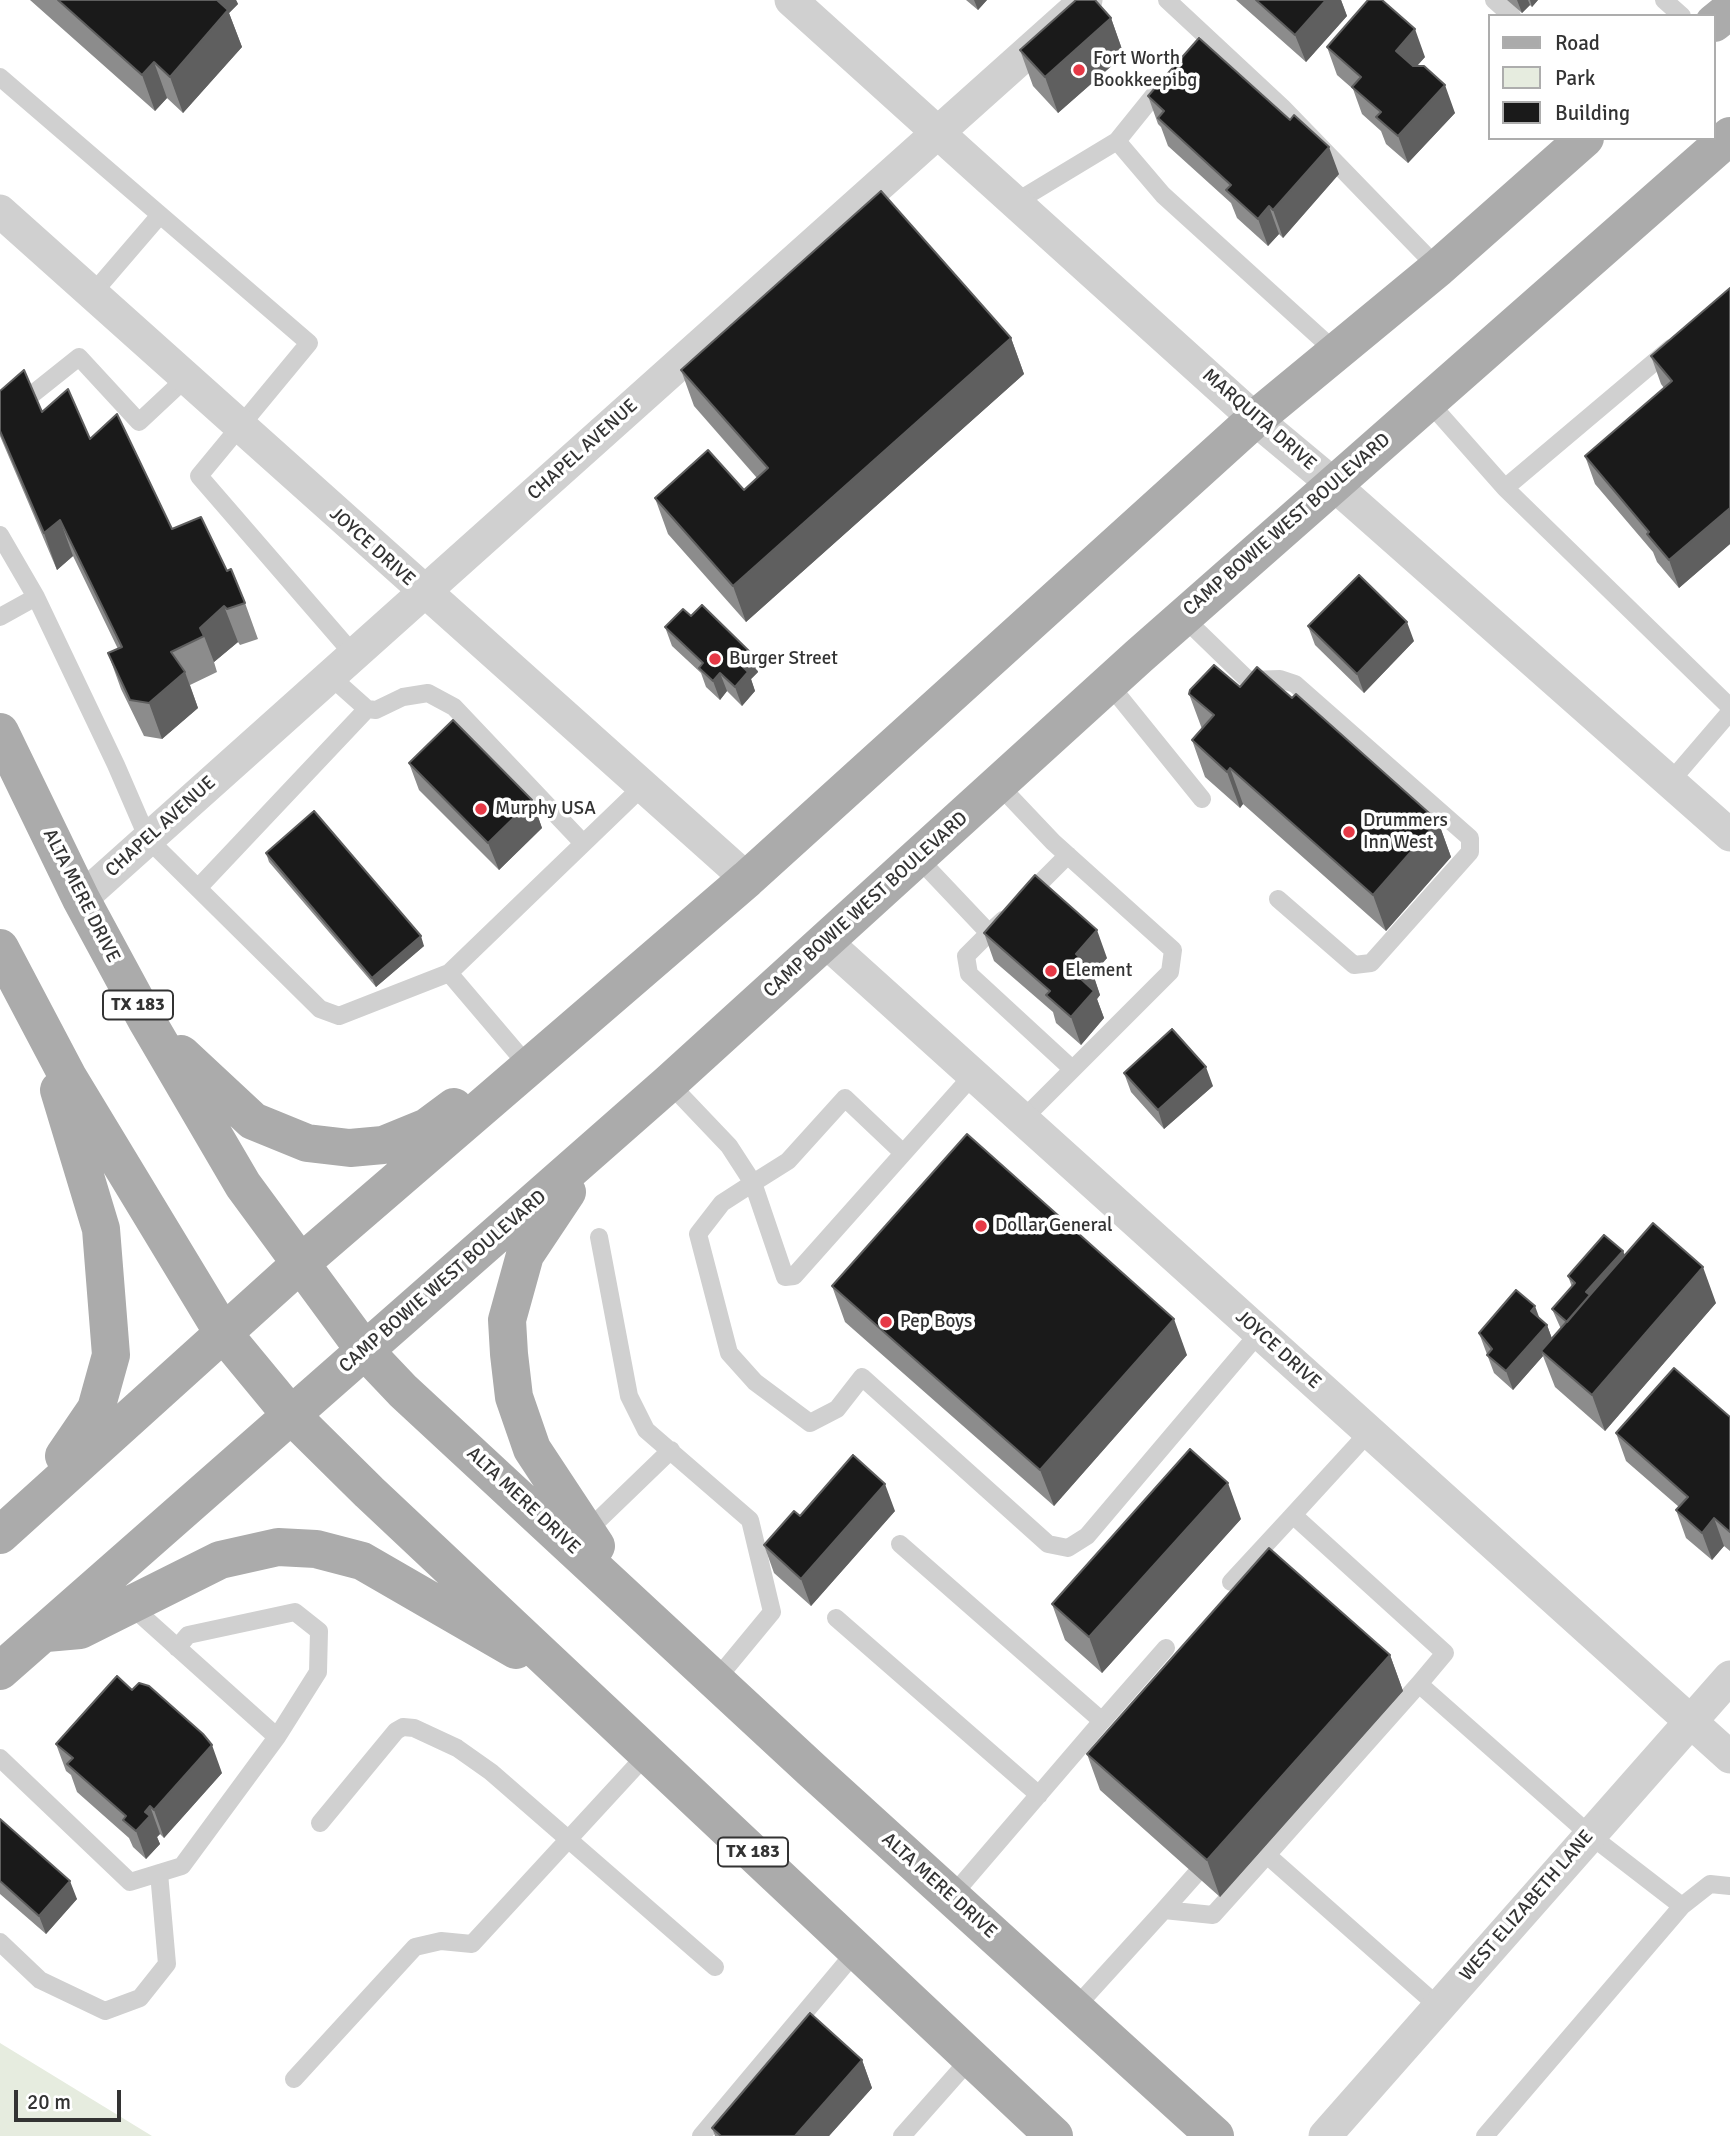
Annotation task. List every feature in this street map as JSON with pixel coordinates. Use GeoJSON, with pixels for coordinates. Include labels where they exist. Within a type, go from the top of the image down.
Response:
{"type":"FeatureCollection","features":[{"type":"Feature","properties":{"kind":"main road"},"geometry":{"type":"LineString","coordinates":[[1716,21],[1730,10]]}},
{"type":"Feature","properties":{"kind":"main road","name":"CAMP BOWIE WEST BOULEVARD"},"geometry":{"type":"LineString","coordinates":[[0,1671],[669,1083],[1183,617],[1730,136]]}},
{"type":"Feature","properties":{"kind":"main road"},"geometry":{"type":"LineString","coordinates":[[6,1530],[525,1062],[698,922],[1255,419],[1438,268],[1583,140]]}},
{"type":"Feature","properties":{"kind":"main road","name":"ALTA MERE DRIVE"},"geometry":{"type":"LineString","coordinates":[[0,732],[81,899],[147,1021],[243,1185],[365,1351],[403,1391],[715,1681],[1215,2136]]}},
{"type":"Feature","properties":{"kind":"main road","name":"TX 183"},"geometry":{"type":"LineString","coordinates":[[0,948],[68,1077],[223,1333],[290,1414],[369,1492],[1055,2136]]}},
{"type":"Feature","properties":{"kind":"main road"},"geometry":{"type":"LineString","coordinates":[[6,1530],[96,1409],[111,1355],[101,1229],[37,1018]]}},
{"type":"Feature","properties":{"kind":"main road"},"geometry":{"type":"LineString","coordinates":[[147,1021],[253,1121],[307,1143],[349,1148],[383,1145],[427,1127],[525,1062]]}},
{"type":"Feature","properties":{"kind":"main road"},"geometry":{"type":"LineString","coordinates":[[644,1613],[586,1532],[532,1448],[514,1397],[507,1318],[524,1255],[555,1206],[604,1149],[669,1083]]}},
{"type":"Feature","properties":{"kind":"main road"},"geometry":{"type":"LineString","coordinates":[[43,1634],[80,1630],[220,1560],[278,1547],[316,1549],[362,1561],[575,1685]]}},
{"type":"Feature","properties":{"kind":"street","name":"MARQUITA DRIVE"},"geometry":{"type":"LineString","coordinates":[[791,0],[1255,419],[1333,484],[1730,835]]}},
{"type":"Feature","properties":{"kind":"street","name":"CHAPEL AVENUE"},"geometry":{"type":"LineString","coordinates":[[81,899],[1086,0]]}},
{"type":"Feature","properties":{"kind":"street","name":"JOYCE DRIVE"},"geometry":{"type":"LineString","coordinates":[[0,211],[423,593],[747,879]]}},
{"type":"Feature","properties":{"kind":"street","name":"JOYCE DRIVE"},"geometry":{"type":"LineString","coordinates":[[826,942],[1689,1723],[1730,1757]]}},
{"type":"Feature","properties":{"kind":"street","name":"WEST ELIZABETH LANE"},"geometry":{"type":"LineString","coordinates":[[1325,2136],[1730,1677]]}},
{"type":"Feature","properties":{"kind":"lane"},"geometry":{"type":"LineString","coordinates":[[1167,0],[1199,41],[1282,107],[1438,268]]}},
{"type":"Feature","properties":{"kind":"lane"},"geometry":{"type":"LineString","coordinates":[[1494,0],[1510,14]]}},
{"type":"Feature","properties":{"kind":"lane"},"geometry":{"type":"LineString","coordinates":[[1664,0],[1680,14]]}},
{"type":"Feature","properties":{"kind":"lane"},"geometry":{"type":"LineString","coordinates":[[1016,202],[1116,141],[1178,67]]}},
{"type":"Feature","properties":{"kind":"lane"},"geometry":{"type":"LineString","coordinates":[[0,77],[309,343],[199,477],[342,665],[367,709]]}},
{"type":"Feature","properties":{"kind":"lane"},"geometry":{"type":"LineString","coordinates":[[1116,141],[1163,195],[1336,352]]}},
{"type":"Feature","properties":{"kind":"lane"},"geometry":{"type":"LineString","coordinates":[[93,293],[160,215]]}},
{"type":"Feature","properties":{"kind":"lane"},"geometry":{"type":"LineString","coordinates":[[1505,488],[1689,333]]}},
{"type":"Feature","properties":{"kind":"lane"},"geometry":{"type":"LineString","coordinates":[[0,420],[79,357],[139,422],[185,379]]}},
{"type":"Feature","properties":{"kind":"lane"},"geometry":{"type":"LineString","coordinates":[[1428,401],[1505,488],[1730,709],[1670,782]]}},
{"type":"Feature","properties":{"kind":"lane"},"geometry":{"type":"LineString","coordinates":[[0,535],[36,597],[117,765],[148,839],[320,1009],[340,1016],[449,973],[642,787]]}},
{"type":"Feature","properties":{"kind":"lane"},"geometry":{"type":"LineString","coordinates":[[0,617],[36,597]]}},
{"type":"Feature","properties":{"kind":"lane"},"geometry":{"type":"LineString","coordinates":[[1183,617],[1248,680],[1280,679],[1295,684],[1470,838],[1470,852],[1371,963],[1354,965],[1278,899]]}},
{"type":"Feature","properties":{"kind":"lane"},"geometry":{"type":"LineString","coordinates":[[1109,684],[1202,799]]}},
{"type":"Feature","properties":{"kind":"lane"},"geometry":{"type":"LineString","coordinates":[[367,709],[376,710],[402,697],[428,693],[454,707],[583,843]]}},
{"type":"Feature","properties":{"kind":"lane"},"geometry":{"type":"LineString","coordinates":[[198,888],[367,709]]}},
{"type":"Feature","properties":{"kind":"lane"},"geometry":{"type":"LineString","coordinates":[[998,784],[1068,855],[1172,950],[1170,972],[1071,1068],[1023,1119]]}},
{"type":"Feature","properties":{"kind":"lane"},"geometry":{"type":"LineString","coordinates":[[1068,855],[966,956],[969,974],[1071,1068]]}},
{"type":"Feature","properties":{"kind":"lane"},"geometry":{"type":"LineString","coordinates":[[918,858],[989,933]]}},
{"type":"Feature","properties":{"kind":"lane"},"geometry":{"type":"LineString","coordinates":[[449,973],[525,1062]]}},
{"type":"Feature","properties":{"kind":"lane"},"geometry":{"type":"LineString","coordinates":[[669,1083],[729,1146],[752,1183],[785,1277],[794,1276],[974,1075]]}},
{"type":"Feature","properties":{"kind":"lane"},"geometry":{"type":"LineString","coordinates":[[903,1153],[845,1098],[788,1161],[722,1203],[698,1234],[729,1353],[755,1382],[810,1423],[838,1409],[862,1377],[1048,1544],[1069,1548],[1087,1536],[1259,1333]]}},
{"type":"Feature","properties":{"kind":"lane"},"geometry":{"type":"LineString","coordinates":[[599,1237],[629,1396],[646,1430],[750,1520],[772,1612],[715,1681]]}},
{"type":"Feature","properties":{"kind":"lane"},"geometry":{"type":"LineString","coordinates":[[1231,1582],[1368,1432]]}},
{"type":"Feature","properties":{"kind":"lane"},"geometry":{"type":"LineString","coordinates":[[586,1532],[671,1450]]}},
{"type":"Feature","properties":{"kind":"lane"},"geometry":{"type":"LineString","coordinates":[[1164,1910],[1213,1915],[1445,1653],[1293,1515]]}},
{"type":"Feature","properties":{"kind":"lane"},"geometry":{"type":"LineString","coordinates":[[900,1544],[1102,1721]]}},
{"type":"Feature","properties":{"kind":"lane"},"geometry":{"type":"LineString","coordinates":[[130,1605],[277,1737]]}},
{"type":"Feature","properties":{"kind":"lane"},"geometry":{"type":"LineString","coordinates":[[0,1758],[130,1882],[182,1866],[277,1737],[318,1672],[318,1631],[295,1612],[188,1635],[177,1648]]}},
{"type":"Feature","properties":{"kind":"lane"},"geometry":{"type":"LineString","coordinates":[[835,1618],[1039,1795]]}},
{"type":"Feature","properties":{"kind":"lane"},"geometry":{"type":"LineString","coordinates":[[951,1897],[1166,1648]]}},
{"type":"Feature","properties":{"kind":"lane"},"geometry":{"type":"LineString","coordinates":[[1419,1684],[1590,1835],[1682,1906]]}},
{"type":"Feature","properties":{"kind":"lane"},"geometry":{"type":"LineString","coordinates":[[320,1823],[396,1731],[403,1727],[414,1728],[457,1748],[491,1772],[715,1967]]}},
{"type":"Feature","properties":{"kind":"lane"},"geometry":{"type":"LineString","coordinates":[[295,2080],[415,1947],[442,1941],[471,1944],[648,1753]]}},
{"type":"Feature","properties":{"kind":"lane"},"geometry":{"type":"LineString","coordinates":[[1267,1855],[1438,2007]]}},
{"type":"Feature","properties":{"kind":"lane"},"geometry":{"type":"LineString","coordinates":[[0,1942],[40,1980],[105,2011],[140,1998],[167,1964],[159,1873]]}},
{"type":"Feature","properties":{"kind":"lane"},"geometry":{"type":"LineString","coordinates":[[1074,2009],[1195,1875]]}},
{"type":"Feature","properties":{"kind":"lane"},"geometry":{"type":"LineString","coordinates":[[1485,2136],[1682,1906],[1710,1884],[1730,1886]]}},
{"type":"Feature","properties":{"kind":"lane"},"geometry":{"type":"LineString","coordinates":[[701,2136],[857,1950]]}},
{"type":"Feature","properties":{"kind":"lane"},"geometry":{"type":"LineString","coordinates":[[902,2136],[971,2058]]}},
{"type":"Feature","properties":{"kind":"green space"},"geometry":{"type":"Polygon","coordinates":[[[0,2043],[152,2136],[0,2136],[0,2043]]]}},
{"type":"Feature","properties":{"kind":"building"},"geometry":{"type":"Polygon","coordinates":[[[58,0],[217,0],[228,10],[170,77],[154,62],[142,75],[58,0]]]}},
{"type":"Feature","properties":{"kind":"building"},"geometry":{"type":"Polygon","coordinates":[[[1076,0],[1095,0],[1111,18],[1045,77],[1020,50],[1076,0]]]}},
{"type":"Feature","properties":{"kind":"building"},"geometry":{"type":"Polygon","coordinates":[[[1256,0],[1326,0],[1295,35],[1256,0]]]}},
{"type":"Feature","properties":{"kind":"building"},"geometry":{"type":"Polygon","coordinates":[[[1368,0],[1382,0],[1415,29],[1396,51],[1413,66],[1424,66],[1445,85],[1398,136],[1376,117],[1381,112],[1352,87],[1361,77],[1327,47],[1368,0]]]}},
{"type":"Feature","properties":{"kind":"building"},"geometry":{"type":"Polygon","coordinates":[[[1199,38],[1290,120],[1294,115],[1329,147],[1273,210],[1269,206],[1258,219],[1226,190],[1231,185],[1158,118],[1164,111],[1148,96],[1199,38]]]}},
{"type":"Feature","properties":{"kind":"building"},"geometry":{"type":"Polygon","coordinates":[[[881,191],[1011,338],[733,586],[655,498],[708,450],[744,490],[768,468],[681,370],[881,191]]]}},
{"type":"Feature","properties":{"kind":"building"},"geometry":{"type":"Polygon","coordinates":[[[1730,288],[1730,508],[1669,560],[1585,456],[1672,381],[1651,356],[1730,288]]]}},
{"type":"Feature","properties":{"kind":"building"},"geometry":{"type":"Polygon","coordinates":[[[24,370],[42,412],[68,389],[90,439],[117,414],[172,529],[201,517],[227,571],[231,569],[245,603],[227,609],[224,606],[200,628],[204,636],[171,652],[185,672],[149,703],[130,700],[108,653],[122,647],[60,520],[44,533],[0,431],[0,391],[24,370]]]}},
{"type":"Feature","properties":{"kind":"building"},"geometry":{"type":"Polygon","coordinates":[[[1359,575],[1407,622],[1357,674],[1308,626],[1359,575]]]}},
{"type":"Feature","properties":{"kind":"building","name":"Burger Street"},"geometry":{"type":"Polygon","coordinates":[[[702,605],[751,653],[740,664],[748,672],[735,687],[720,673],[713,681],[699,668],[703,663],[665,627],[683,609],[691,616],[702,605]]]}},
{"type":"Feature","properties":{"kind":"building","name":"Drummers Inn West"},"geometry":{"type":"Polygon","coordinates":[[[1214,665],[1240,687],[1257,667],[1292,698],[1296,694],[1438,821],[1373,895],[1230,768],[1227,772],[1192,740],[1214,715],[1189,694],[1190,690],[1214,665]]]}},
{"type":"Feature","properties":{"kind":"building","name":"Murphy USA"},"geometry":{"type":"Polygon","coordinates":[[[453,720],[532,800],[488,843],[409,763],[453,720]]]}},
{"type":"Feature","properties":{"kind":"building"},"geometry":{"type":"Polygon","coordinates":[[[314,811],[421,936],[372,978],[266,853],[314,811]]]}},
{"type":"Feature","properties":{"kind":"building","name":"Element"},"geometry":{"type":"Polygon","coordinates":[[[1035,875],[1097,930],[1076,954],[1090,967],[1080,978],[1094,991],[1071,1017],[1046,995],[1050,991],[984,933],[1035,875]]]}},
{"type":"Feature","properties":{"kind":"building"},"geometry":{"type":"Polygon","coordinates":[[[1172,1029],[1206,1067],[1158,1110],[1124,1073],[1172,1029]]]}},
{"type":"Feature","properties":{"kind":"building"},"geometry":{"type":"Polygon","coordinates":[[[967,1134],[1174,1319],[1040,1470],[832,1286],[967,1134]]]}},
{"type":"Feature","properties":{"kind":"building"},"geometry":{"type":"Polygon","coordinates":[[[1653,1223],[1703,1267],[1592,1395],[1541,1351],[1653,1223]]]}},
{"type":"Feature","properties":{"kind":"building"},"geometry":{"type":"Polygon","coordinates":[[[1604,1235],[1623,1251],[1586,1292],[1590,1295],[1567,1322],[1552,1309],[1575,1283],[1568,1276],[1604,1235]]]}},
{"type":"Feature","properties":{"kind":"building"},"geometry":{"type":"Polygon","coordinates":[[[1516,1290],[1535,1306],[1531,1311],[1547,1325],[1506,1371],[1487,1355],[1492,1349],[1479,1333],[1516,1290]]]}},
{"type":"Feature","properties":{"kind":"building"},"geometry":{"type":"Polygon","coordinates":[[[1674,1368],[1730,1417],[1730,1532],[1714,1518],[1702,1533],[1676,1510],[1688,1497],[1616,1433],[1674,1368]]]}},
{"type":"Feature","properties":{"kind":"building"},"geometry":{"type":"Polygon","coordinates":[[[1190,1449],[1228,1483],[1089,1637],[1052,1604],[1190,1449]]]}},
{"type":"Feature","properties":{"kind":"building"},"geometry":{"type":"Polygon","coordinates":[[[853,1455],[885,1484],[801,1579],[764,1545],[794,1511],[800,1516],[853,1455]]]}},
{"type":"Feature","properties":{"kind":"building"},"geometry":{"type":"Polygon","coordinates":[[[1269,1548],[1390,1655],[1207,1860],[1087,1754],[1269,1548]]]}},
{"type":"Feature","properties":{"kind":"building"},"geometry":{"type":"Polygon","coordinates":[[[117,1676],[132,1690],[139,1683],[149,1686],[212,1745],[154,1810],[150,1806],[145,1812],[150,1816],[136,1831],[123,1820],[126,1816],[67,1764],[73,1758],[56,1744],[117,1676]]]}},
{"type":"Feature","properties":{"kind":"building"},"geometry":{"type":"Polygon","coordinates":[[[0,1819],[70,1881],[39,1916],[0,1881],[0,1819]]]}},
{"type":"Feature","properties":{"kind":"building"},"geometry":{"type":"Polygon","coordinates":[[[810,2013],[862,2060],[795,2136],[721,2136],[712,2128],[810,2013]]]}},
{"type":"Feature","properties":{"kind":"place","name":"Fort Worth Bookkeepibg"},"geometry":{"type":"Point","coordinates":[1079,70]}},
{"type":"Feature","properties":{"kind":"place","name":"Burger Street"},"geometry":{"type":"Point","coordinates":[715,659]}},
{"type":"Feature","properties":{"kind":"place","name":"Murphy USA"},"geometry":{"type":"Point","coordinates":[481,809]}},
{"type":"Feature","properties":{"kind":"place","name":"Drummers Inn West"},"geometry":{"type":"Point","coordinates":[1349,832]}},
{"type":"Feature","properties":{"kind":"place","name":"Element"},"geometry":{"type":"Point","coordinates":[1051,971]}},
{"type":"Feature","properties":{"kind":"place","name":"Dollar General"},"geometry":{"type":"Point","coordinates":[981,1226]}},
{"type":"Feature","properties":{"kind":"place","name":"Pep Boys"},"geometry":{"type":"Point","coordinates":[886,1322]}}]}
